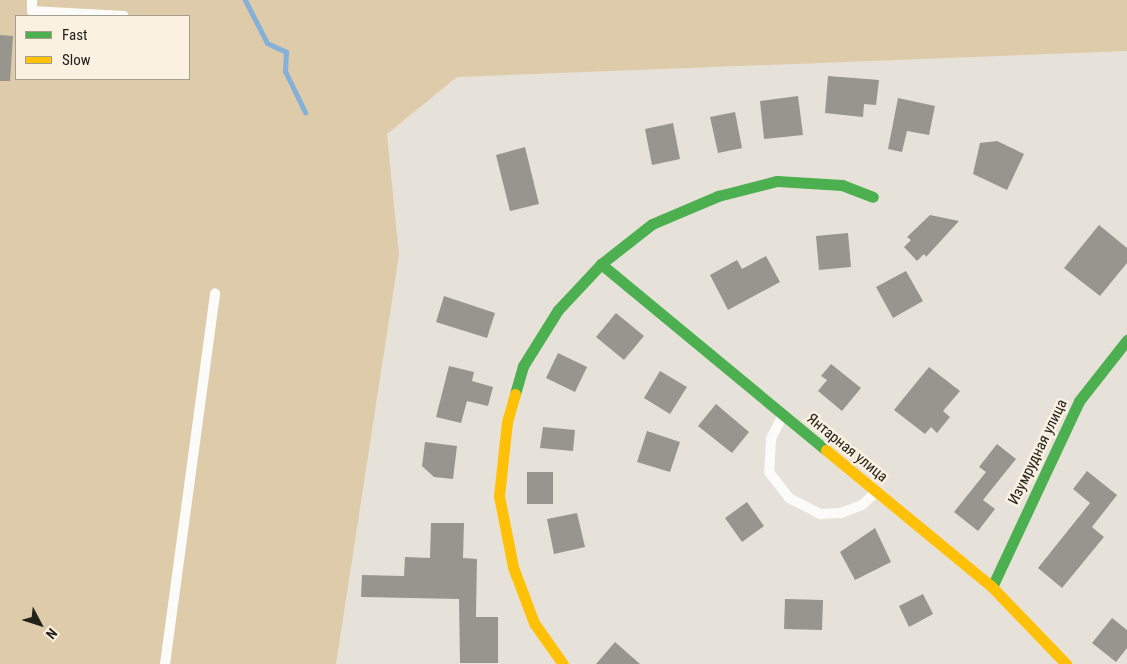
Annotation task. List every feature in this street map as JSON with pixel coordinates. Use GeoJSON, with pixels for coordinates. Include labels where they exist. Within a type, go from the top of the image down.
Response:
{"type":"FeatureCollection","features":[{"type":"Feature","properties":{"kind":"street"},"geometry":{"type":"LineString","coordinates":[[562,664],[534,623],[513,567],[499,496],[507,422],[523,366],[558,310],[601,264],[652,224],[718,196],[777,181],[842,185],[873,197]]}},
{"type":"Feature","properties":{"kind":"street","name":"Янтарная улица"},"geometry":{"type":"LineString","coordinates":[[601,264],[992,586],[1066,664]]}},
{"type":"Feature","properties":{"kind":"street","name":"Изумрудная улица"},"geometry":{"type":"LineString","coordinates":[[992,586],[1079,401],[1127,340]]}},
{"type":"Feature","properties":{"kind":"lane"},"geometry":{"type":"LineString","coordinates":[[32,9],[111,15]]}},
{"type":"Feature","properties":{"kind":"lane"},"geometry":{"type":"LineString","coordinates":[[165,664],[215,293]]}},
{"type":"Feature","properties":{"kind":"lane"},"geometry":{"type":"LineString","coordinates":[[783,414],[771,439],[769,472],[789,498],[821,514],[841,513],[862,505],[877,492]]}},
{"type":"Feature","properties":{"kind":"shaded area"},"geometry":{"type":"Polygon","coordinates":[[[0,0],[1127,0],[1127,51],[457,77],[387,134],[399,255],[336,664],[0,664],[0,0]]]}},
{"type":"Feature","properties":{"kind":"building"},"geometry":{"type":"Polygon","coordinates":[[[0,35],[13,36],[10,81],[0,81],[0,35]]]}},
{"type":"Feature","properties":{"kind":"building"},"geometry":{"type":"Polygon","coordinates":[[[828,76],[879,80],[876,105],[864,104],[863,117],[825,113],[828,76]]]}},
{"type":"Feature","properties":{"kind":"building"},"geometry":{"type":"Polygon","coordinates":[[[798,96],[803,135],[764,139],[760,101],[798,96]]]}},
{"type":"Feature","properties":{"kind":"building"},"geometry":{"type":"Polygon","coordinates":[[[898,98],[935,106],[929,135],[907,131],[902,152],[888,149],[898,98]]]}},
{"type":"Feature","properties":{"kind":"building"},"geometry":{"type":"Polygon","coordinates":[[[735,112],[742,148],[718,153],[710,117],[735,112]]]}},
{"type":"Feature","properties":{"kind":"building"},"geometry":{"type":"Polygon","coordinates":[[[673,123],[680,159],[652,165],[645,129],[673,123]]]}},
{"type":"Feature","properties":{"kind":"building"},"geometry":{"type":"Polygon","coordinates":[[[997,141],[1024,154],[1007,190],[973,174],[980,143],[997,141]]]}},
{"type":"Feature","properties":{"kind":"building"},"geometry":{"type":"Polygon","coordinates":[[[525,147],[539,204],[510,211],[496,155],[525,147]]]}},
{"type":"Feature","properties":{"kind":"building"},"geometry":{"type":"Polygon","coordinates":[[[930,215],[959,221],[926,257],[924,254],[917,261],[904,247],[911,240],[907,237],[930,215]]]}},
{"type":"Feature","properties":{"kind":"building"},"geometry":{"type":"Polygon","coordinates":[[[1099,225],[1127,248],[1127,263],[1100,296],[1064,268],[1099,225]]]}},
{"type":"Feature","properties":{"kind":"building"},"geometry":{"type":"Polygon","coordinates":[[[848,233],[851,267],[819,270],[816,236],[848,233]]]}},
{"type":"Feature","properties":{"kind":"building"},"geometry":{"type":"Polygon","coordinates":[[[766,256],[780,282],[728,310],[710,275],[737,260],[742,269],[766,256]]]}},
{"type":"Feature","properties":{"kind":"building"},"geometry":{"type":"Polygon","coordinates":[[[906,271],[923,301],[893,318],[876,287],[906,271]]]}},
{"type":"Feature","properties":{"kind":"building"},"geometry":{"type":"Polygon","coordinates":[[[444,296],[495,313],[487,338],[436,322],[444,296]]]}},
{"type":"Feature","properties":{"kind":"building"},"geometry":{"type":"Polygon","coordinates":[[[616,313],[644,336],[624,360],[596,337],[616,313]]]}},
{"type":"Feature","properties":{"kind":"building"},"geometry":{"type":"Polygon","coordinates":[[[558,353],[587,367],[575,392],[546,378],[558,353]]]}},
{"type":"Feature","properties":{"kind":"building"},"geometry":{"type":"Polygon","coordinates":[[[831,364],[861,388],[842,411],[818,391],[827,380],[821,376],[831,364]]]}},
{"type":"Feature","properties":{"kind":"building"},"geometry":{"type":"Polygon","coordinates":[[[449,366],[474,372],[472,381],[493,387],[488,406],[467,401],[461,423],[436,417],[449,366]]]}},
{"type":"Feature","properties":{"kind":"building"},"geometry":{"type":"Polygon","coordinates":[[[929,367],[960,391],[943,411],[950,417],[937,433],[931,427],[925,434],[894,410],[929,367]]]}},
{"type":"Feature","properties":{"kind":"building"},"geometry":{"type":"Polygon","coordinates":[[[660,371],[687,387],[670,414],[644,398],[660,371]]]}},
{"type":"Feature","properties":{"kind":"building"},"geometry":{"type":"Polygon","coordinates":[[[716,404],[749,432],[732,453],[698,426],[716,404]]]}},
{"type":"Feature","properties":{"kind":"building"},"geometry":{"type":"Polygon","coordinates":[[[543,427],[575,430],[573,451],[540,448],[543,427]]]}},
{"type":"Feature","properties":{"kind":"building"},"geometry":{"type":"Polygon","coordinates":[[[647,431],[680,442],[670,472],[637,462],[647,431]]]}},
{"type":"Feature","properties":{"kind":"building"},"geometry":{"type":"Polygon","coordinates":[[[425,442],[457,446],[453,479],[434,477],[422,466],[425,442]]]}},
{"type":"Feature","properties":{"kind":"building"},"geometry":{"type":"Polygon","coordinates":[[[997,444],[1016,459],[983,500],[995,509],[978,531],[954,512],[986,472],[979,467],[997,444]]]}},
{"type":"Feature","properties":{"kind":"building"},"geometry":{"type":"Polygon","coordinates":[[[1087,471],[1117,495],[1092,527],[1104,537],[1062,588],[1038,568],[1090,503],[1073,489],[1087,471]]]}},
{"type":"Feature","properties":{"kind":"building"},"geometry":{"type":"Polygon","coordinates":[[[527,472],[553,472],[553,504],[527,504],[527,472]]]}},
{"type":"Feature","properties":{"kind":"building"},"geometry":{"type":"Polygon","coordinates":[[[747,502],[764,526],[742,542],[725,518],[747,502]]]}},
{"type":"Feature","properties":{"kind":"building"},"geometry":{"type":"Polygon","coordinates":[[[577,513],[585,547],[554,554],[547,519],[577,513]]]}},
{"type":"Feature","properties":{"kind":"building"},"geometry":{"type":"Polygon","coordinates":[[[431,523],[464,523],[463,558],[477,559],[476,617],[498,617],[498,663],[460,663],[459,599],[361,597],[362,575],[404,576],[405,557],[430,558],[431,523]]]}},
{"type":"Feature","properties":{"kind":"building"},"geometry":{"type":"Polygon","coordinates":[[[875,528],[891,562],[855,580],[840,552],[875,528]]]}},
{"type":"Feature","properties":{"kind":"building"},"geometry":{"type":"Polygon","coordinates":[[[923,594],[933,614],[909,627],[899,606],[923,594]]]}},
{"type":"Feature","properties":{"kind":"building"},"geometry":{"type":"Polygon","coordinates":[[[785,599],[823,600],[822,630],[784,629],[785,599]]]}},
{"type":"Feature","properties":{"kind":"building"},"geometry":{"type":"Polygon","coordinates":[[[1112,618],[1127,630],[1127,648],[1116,662],[1092,643],[1112,618]]]}},
{"type":"Feature","properties":{"kind":"building"},"geometry":{"type":"Polygon","coordinates":[[[615,642],[640,664],[596,664],[615,642]]]}},
{"type":"Feature","properties":{"kind":"waterway"},"geometry":{"type":"LineString","coordinates":[[245,0],[267,43],[286,52],[285,71],[305,112]]}},
{"type":"Feature","properties":{"kind":"traffic: fast"},"geometry":{"type":"LineString","coordinates":[[515,394],[523,366],[558,310],[601,264],[652,224],[718,196],[777,181],[842,185],[873,197]]}},
{"type":"Feature","properties":{"kind":"traffic: fast"},"geometry":{"type":"LineString","coordinates":[[601,264],[826,450]]}},
{"type":"Feature","properties":{"kind":"traffic: fast"},"geometry":{"type":"LineString","coordinates":[[992,587],[1079,401],[1127,340]]}},
{"type":"Feature","properties":{"kind":"traffic: slow"},"geometry":{"type":"LineString","coordinates":[[515,394],[507,422],[499,496],[513,567],[534,623],[563,664]]}},
{"type":"Feature","properties":{"kind":"traffic: slow"},"geometry":{"type":"LineString","coordinates":[[826,450],[992,587],[1066,664]]}}]}
